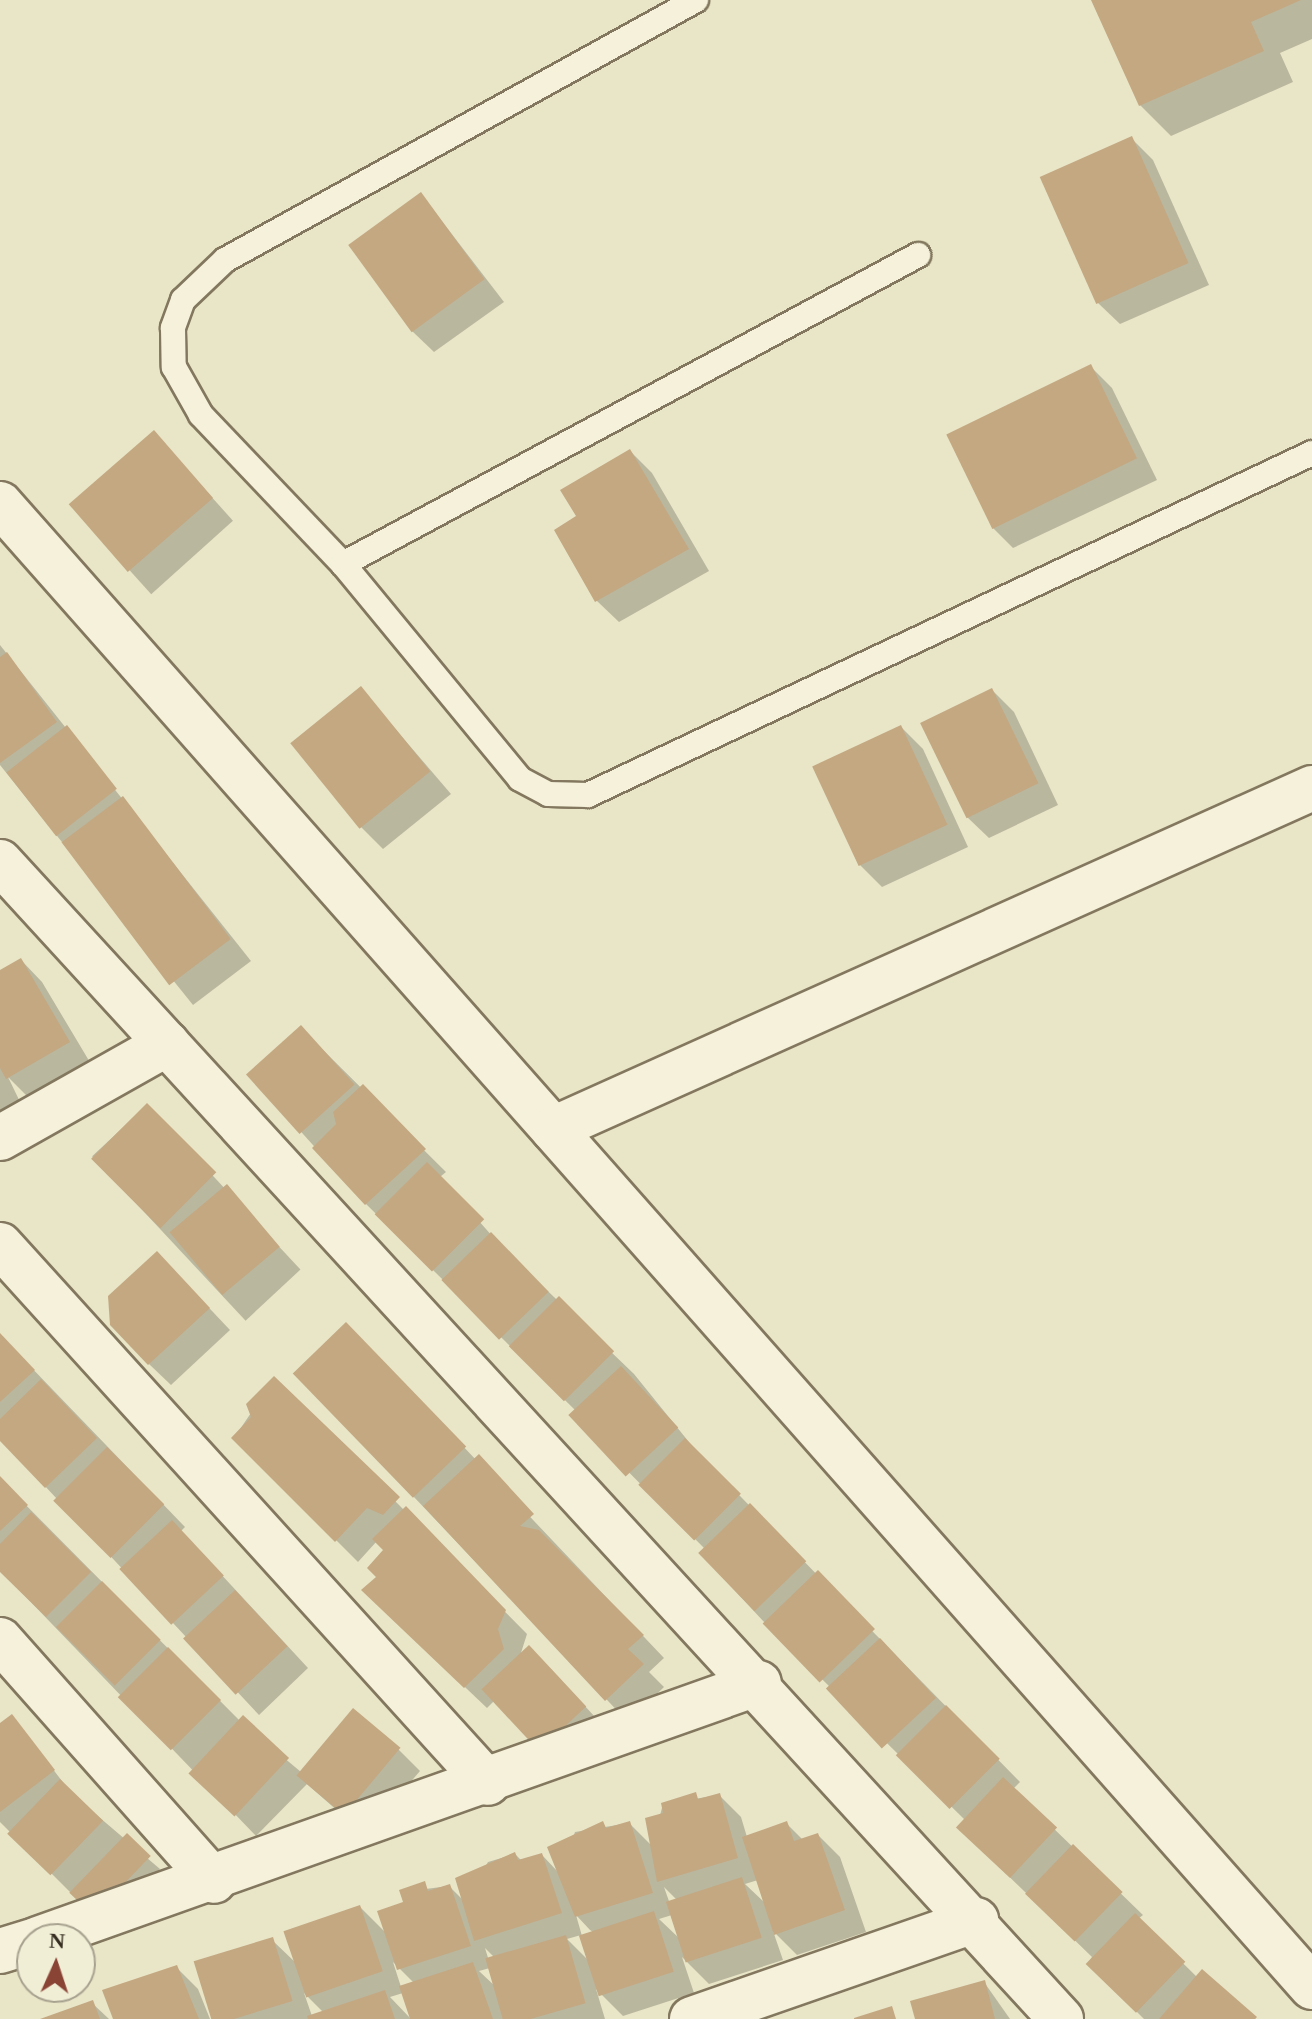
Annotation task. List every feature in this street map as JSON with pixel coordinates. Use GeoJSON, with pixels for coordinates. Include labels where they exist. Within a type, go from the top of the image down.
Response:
{"type":"FeatureCollection","features":[{"type":"Feature","properties":{"kind":"street"},"geometry":{"type":"LineString","coordinates":[[0,504],[1312,1987]]}},
{"type":"Feature","properties":{"kind":"street"},"geometry":{"type":"LineString","coordinates":[[553,1129],[1312,788]]}},
{"type":"Feature","properties":{"kind":"street"},"geometry":{"type":"LineString","coordinates":[[0,862],[759,1683],[976,1920],[1061,2019]]}},
{"type":"Feature","properties":{"kind":"street"},"geometry":{"type":"LineString","coordinates":[[0,1138],[167,1044]]}},
{"type":"Feature","properties":{"kind":"street"},"geometry":{"type":"LineString","coordinates":[[0,1245],[488,1783]]}},
{"type":"Feature","properties":{"kind":"street"},"geometry":{"type":"LineString","coordinates":[[0,1640],[214,1881]]}},
{"type":"Feature","properties":{"kind":"street"},"geometry":{"type":"LineString","coordinates":[[87,1923],[214,1881],[759,1683]]}},
{"type":"Feature","properties":{"kind":"street"},"geometry":{"type":"LineString","coordinates":[[692,2019],[976,1920]]}},
{"type":"Feature","properties":{"kind":"lane"},"geometry":{"type":"LineString","coordinates":[[696,0],[225,260],[183,300],[173,328],[174,367],[201,415],[343,564],[520,779],[548,794],[588,795],[1312,453]]}},
{"type":"Feature","properties":{"kind":"lane"},"geometry":{"type":"LineString","coordinates":[[343,564],[918,255]]}},
{"type":"Feature","properties":{"kind":"building"},"geometry":{"type":"Polygon","coordinates":[[[1091,0],[1301,0],[1251,22],[1264,51],[1139,106],[1091,0]]]}},
{"type":"Feature","properties":{"kind":"building"},"geometry":{"type":"Polygon","coordinates":[[[1132,136],[1189,263],[1096,304],[1040,177],[1132,136]]]}},
{"type":"Feature","properties":{"kind":"building"},"geometry":{"type":"Polygon","coordinates":[[[421,192],[484,279],[412,332],[348,245],[421,192]]]}},
{"type":"Feature","properties":{"kind":"building"},"geometry":{"type":"Polygon","coordinates":[[[1091,364],[1137,458],[992,529],[946,435],[1091,364]]]}},
{"type":"Feature","properties":{"kind":"building"},"geometry":{"type":"Polygon","coordinates":[[[154,430],[213,498],[128,572],[69,504],[154,430]]]}},
{"type":"Feature","properties":{"kind":"building"},"geometry":{"type":"Polygon","coordinates":[[[630,449],[689,549],[595,602],[554,530],[576,516],[560,490],[630,449]]]}},
{"type":"Feature","properties":{"kind":"building"},"geometry":{"type":"Polygon","coordinates":[[[7,652],[57,722],[0,763],[0,657],[7,652]]]}},
{"type":"Feature","properties":{"kind":"building"},"geometry":{"type":"Polygon","coordinates":[[[361,686],[430,771],[360,829],[290,743],[361,686]]]}},
{"type":"Feature","properties":{"kind":"building"},"geometry":{"type":"Polygon","coordinates":[[[992,688],[1038,783],[967,818],[920,723],[992,688]]]}},
{"type":"Feature","properties":{"kind":"building"},"geometry":{"type":"Polygon","coordinates":[[[67,725],[117,789],[56,836],[6,772],[67,725]]]}},
{"type":"Feature","properties":{"kind":"building"},"geometry":{"type":"Polygon","coordinates":[[[901,725],[947,825],[859,866],[812,766],[901,725]]]}},
{"type":"Feature","properties":{"kind":"building"},"geometry":{"type":"Polygon","coordinates":[[[123,796],[231,939],[169,985],[62,842],[123,796]]]}},
{"type":"Feature","properties":{"kind":"building"},"geometry":{"type":"Polygon","coordinates":[[[21,958],[70,1042],[6,1079],[0,1068],[0,970],[21,958]]]}},
{"type":"Feature","properties":{"kind":"building"},"geometry":{"type":"Polygon","coordinates":[[[301,1025],[355,1084],[300,1134],[246,1075],[301,1025]]]}},
{"type":"Feature","properties":{"kind":"building"},"geometry":{"type":"Polygon","coordinates":[[[363,1084],[426,1149],[365,1205],[312,1148],[336,1124],[333,1112],[363,1084]]]}},
{"type":"Feature","properties":{"kind":"building"},"geometry":{"type":"Polygon","coordinates":[[[147,1103],[216,1172],[160,1228],[91,1159],[147,1103]]]}},
{"type":"Feature","properties":{"kind":"building"},"geometry":{"type":"Polygon","coordinates":[[[427,1162],[484,1219],[432,1272],[375,1214],[427,1162]]]}},
{"type":"Feature","properties":{"kind":"building"},"geometry":{"type":"Polygon","coordinates":[[[227,1184],[280,1247],[222,1295],[170,1232],[227,1184]]]}},
{"type":"Feature","properties":{"kind":"building"},"geometry":{"type":"Polygon","coordinates":[[[491,1232],[549,1292],[499,1340],[441,1280],[491,1232]]]}},
{"type":"Feature","properties":{"kind":"building"},"geometry":{"type":"Polygon","coordinates":[[[157,1251],[210,1308],[148,1365],[110,1325],[108,1296],[157,1251]]]}},
{"type":"Feature","properties":{"kind":"building"},"geometry":{"type":"Polygon","coordinates":[[[559,1296],[614,1351],[564,1401],[509,1346],[559,1296]]]}},
{"type":"Feature","properties":{"kind":"building"},"geometry":{"type":"Polygon","coordinates":[[[346,1322],[466,1446],[413,1498],[293,1373],[346,1322]]]}},
{"type":"Feature","properties":{"kind":"building"},"geometry":{"type":"Polygon","coordinates":[[[0,1333],[35,1370],[0,1402],[0,1333]]]}},
{"type":"Feature","properties":{"kind":"building"},"geometry":{"type":"Polygon","coordinates":[[[621,1366],[678,1427],[626,1477],[568,1415],[621,1366]]]}},
{"type":"Feature","properties":{"kind":"building"},"geometry":{"type":"Polygon","coordinates":[[[274,1376],[400,1497],[383,1515],[367,1508],[335,1542],[231,1438],[251,1417],[246,1404],[274,1376]]]}},
{"type":"Feature","properties":{"kind":"building"},"geometry":{"type":"Polygon","coordinates":[[[41,1379],[97,1438],[45,1488],[0,1441],[0,1419],[41,1379]]]}},
{"type":"Feature","properties":{"kind":"building"},"geometry":{"type":"Polygon","coordinates":[[[685,1438],[741,1494],[694,1541],[638,1485],[685,1438]]]}},
{"type":"Feature","properties":{"kind":"building"},"geometry":{"type":"Polygon","coordinates":[[[107,1447],[164,1504],[111,1558],[53,1501],[107,1447]]]}},
{"type":"Feature","properties":{"kind":"building"},"geometry":{"type":"Polygon","coordinates":[[[479,1454],[534,1514],[520,1526],[539,1530],[644,1635],[628,1649],[644,1664],[605,1701],[423,1506],[479,1454]]]}},
{"type":"Feature","properties":{"kind":"building"},"geometry":{"type":"Polygon","coordinates":[[[0,1476],[28,1505],[0,1531],[0,1476]]]}},
{"type":"Feature","properties":{"kind":"building"},"geometry":{"type":"Polygon","coordinates":[[[750,1503],[806,1561],[754,1611],[698,1553],[750,1503]]]}},
{"type":"Feature","properties":{"kind":"building"},"geometry":{"type":"Polygon","coordinates":[[[406,1506],[506,1610],[498,1629],[504,1649],[464,1688],[361,1590],[376,1577],[367,1568],[383,1550],[372,1539],[406,1506]]]}},
{"type":"Feature","properties":{"kind":"building"},"geometry":{"type":"Polygon","coordinates":[[[31,1512],[91,1572],[46,1617],[0,1572],[0,1544],[31,1512]]]}},
{"type":"Feature","properties":{"kind":"building"},"geometry":{"type":"Polygon","coordinates":[[[172,1520],[224,1576],[171,1625],[119,1569],[172,1520]]]}},
{"type":"Feature","properties":{"kind":"building"},"geometry":{"type":"Polygon","coordinates":[[[818,1570],[875,1629],[820,1682],[763,1623],[818,1570]]]}},
{"type":"Feature","properties":{"kind":"building"},"geometry":{"type":"Polygon","coordinates":[[[102,1581],[161,1640],[115,1686],[56,1627],[102,1581]]]}},
{"type":"Feature","properties":{"kind":"building"},"geometry":{"type":"Polygon","coordinates":[[[235,1590],[288,1646],[236,1695],[183,1638],[235,1590]]]}},
{"type":"Feature","properties":{"kind":"building"},"geometry":{"type":"Polygon","coordinates":[[[880,1638],[936,1698],[882,1748],[826,1688],[880,1638]]]}},
{"type":"Feature","properties":{"kind":"building"},"geometry":{"type":"Polygon","coordinates":[[[529,1645],[586,1706],[539,1751],[481,1689],[529,1645]]]}},
{"type":"Feature","properties":{"kind":"building"},"geometry":{"type":"Polygon","coordinates":[[[168,1647],[221,1700],[171,1750],[118,1697],[168,1647]]]}},
{"type":"Feature","properties":{"kind":"building"},"geometry":{"type":"Polygon","coordinates":[[[946,1705],[1000,1759],[950,1809],[896,1755],[946,1705]]]}},
{"type":"Feature","properties":{"kind":"building"},"geometry":{"type":"Polygon","coordinates":[[[353,1708],[400,1748],[344,1815],[296,1775],[353,1708]]]}},
{"type":"Feature","properties":{"kind":"building"},"geometry":{"type":"Polygon","coordinates":[[[12,1714],[55,1770],[0,1812],[0,1723],[12,1714]]]}},
{"type":"Feature","properties":{"kind":"building"},"geometry":{"type":"Polygon","coordinates":[[[243,1715],[289,1758],[235,1816],[188,1774],[243,1715]]]}},
{"type":"Feature","properties":{"kind":"building"},"geometry":{"type":"Polygon","coordinates":[[[1003,1777],[1057,1827],[1010,1878],[956,1827],[1003,1777]]]}},
{"type":"Feature","properties":{"kind":"building"},"geometry":{"type":"Polygon","coordinates":[[[60,1779],[103,1821],[50,1875],[7,1834],[60,1779]]]}},
{"type":"Feature","properties":{"kind":"building"},"geometry":{"type":"Polygon","coordinates":[[[696,1792],[698,1799],[720,1793],[738,1858],[657,1882],[645,1818],[663,1813],[661,1803],[696,1792]]]}},
{"type":"Feature","properties":{"kind":"building"},"geometry":{"type":"Polygon","coordinates":[[[603,1821],[606,1828],[630,1821],[653,1893],[575,1917],[547,1847],[603,1821]]]}},
{"type":"Feature","properties":{"kind":"building"},"geometry":{"type":"Polygon","coordinates":[[[787,1821],[794,1841],[818,1833],[845,1910],[774,1935],[742,1837],[787,1821]]]}},
{"type":"Feature","properties":{"kind":"building"},"geometry":{"type":"Polygon","coordinates":[[[127,1833],[151,1856],[93,1916],[69,1893],[127,1833]]]}},
{"type":"Feature","properties":{"kind":"building"},"geometry":{"type":"Polygon","coordinates":[[[1073,1844],[1123,1892],[1075,1942],[1025,1894],[1073,1844]]]}},
{"type":"Feature","properties":{"kind":"building"},"geometry":{"type":"Polygon","coordinates":[[[515,1852],[518,1860],[542,1853],[562,1913],[474,1941],[455,1878],[515,1852]]]}},
{"type":"Feature","properties":{"kind":"building"},"geometry":{"type":"Polygon","coordinates":[[[742,1877],[762,1938],[686,1963],[666,1902],[742,1877]]]}},
{"type":"Feature","properties":{"kind":"building"},"geometry":{"type":"Polygon","coordinates":[[[425,1881],[428,1891],[450,1884],[471,1946],[397,1970],[377,1911],[403,1902],[399,1890],[425,1881]]]}},
{"type":"Feature","properties":{"kind":"building"},"geometry":{"type":"Polygon","coordinates":[[[360,1905],[383,1971],[306,1998],[283,1931],[360,1905]]]}},
{"type":"Feature","properties":{"kind":"building"},"geometry":{"type":"Polygon","coordinates":[[[654,1911],[674,1972],[599,1996],[579,1935],[654,1911]]]}},
{"type":"Feature","properties":{"kind":"building"},"geometry":{"type":"Polygon","coordinates":[[[1135,1913],[1185,1962],[1136,2013],[1086,1964],[1135,1913]]]}},
{"type":"Feature","properties":{"kind":"building"},"geometry":{"type":"Polygon","coordinates":[[[566,1935],[586,2003],[531,2019],[503,2019],[485,1958],[566,1935]]]}},
{"type":"Feature","properties":{"kind":"building"},"geometry":{"type":"Polygon","coordinates":[[[273,1937],[293,2001],[234,2019],[211,2019],[194,1961],[273,1937]]]}},
{"type":"Feature","properties":{"kind":"building"},"geometry":{"type":"Polygon","coordinates":[[[473,1962],[493,2019],[410,2019],[399,1986],[473,1962]]]}},
{"type":"Feature","properties":{"kind":"building"},"geometry":{"type":"Polygon","coordinates":[[[177,1965],[199,2019],[113,2019],[102,1990],[177,1965]]]}},
{"type":"Feature","properties":{"kind":"building"},"geometry":{"type":"Polygon","coordinates":[[[1202,1969],[1257,2017],[1159,2019],[1202,1969]]]}},
{"type":"Feature","properties":{"kind":"building"},"geometry":{"type":"Polygon","coordinates":[[[985,1980],[995,2019],[915,2019],[910,2001],[985,1980]]]}},
{"type":"Feature","properties":{"kind":"building"},"geometry":{"type":"Polygon","coordinates":[[[385,1990],[395,2019],[308,2019],[307,2016],[385,1990]]]}},
{"type":"Feature","properties":{"kind":"building"},"geometry":{"type":"Polygon","coordinates":[[[85,2003],[94,2003],[100,2019],[40,2019],[85,2003]]]}},
{"type":"Feature","properties":{"kind":"building"},"geometry":{"type":"Polygon","coordinates":[[[892,2006],[896,2019],[854,2019],[854,2018],[892,2006]]]}}]}
